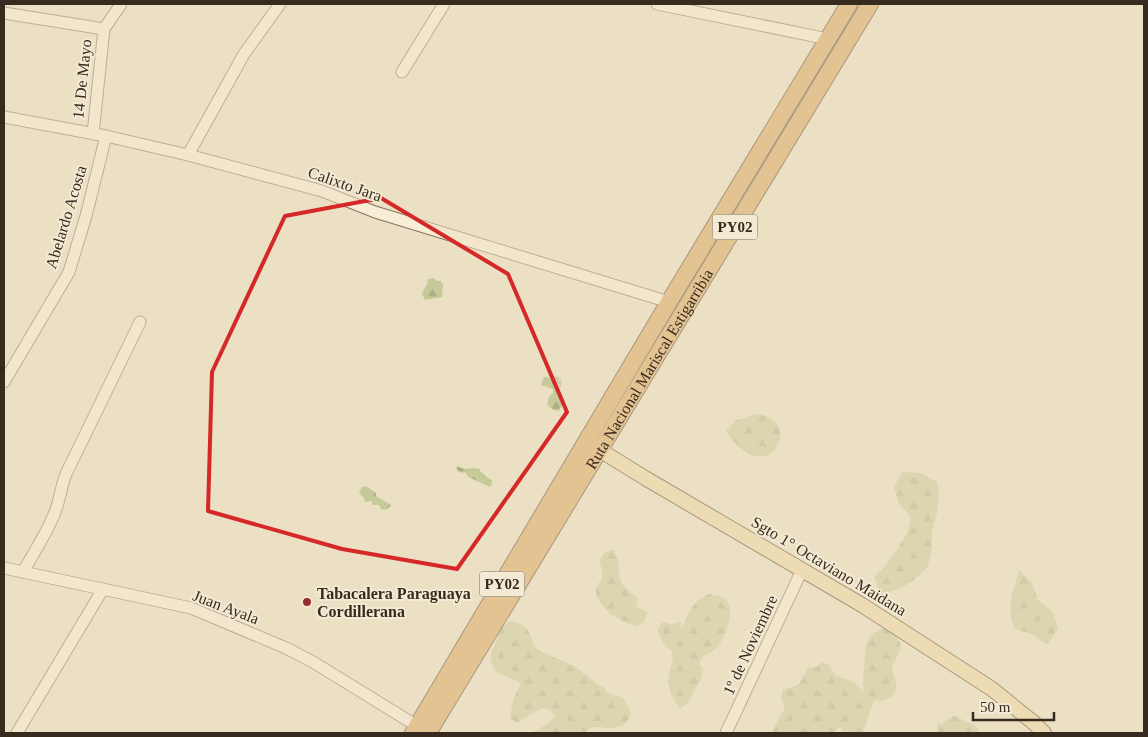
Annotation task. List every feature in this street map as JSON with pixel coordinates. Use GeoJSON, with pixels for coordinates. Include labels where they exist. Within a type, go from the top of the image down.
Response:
{"type":"FeatureCollection","features":[{"type":"Feature","properties":{"kind":"highway","name":"Ruta Nacional Mariscal Estigarribia"},"geometry":{"type":"LineString","coordinates":[[593,446],[669,302],[849,4]]}},
{"type":"Feature","properties":{"kind":"highway","name":"Ruta Nacional Mariscal Estigarribia"},"geometry":{"type":"LineString","coordinates":[[419,731],[593,446],[870,4]]}},
{"type":"Feature","properties":{"kind":"main road","name":"Sgto 1° Octaviano Maidana"},"geometry":{"type":"LineString","coordinates":[[593,446],[862,604],[992,689],[1033,728],[1044,733]]}},
{"type":"Feature","properties":{"kind":"street","name":"14 De Mayo"},"geometry":{"type":"LineString","coordinates":[[93,134],[104,29],[121,4]]}},
{"type":"Feature","properties":{"kind":"street"},"geometry":{"type":"LineString","coordinates":[[188,155],[244,54],[280,4]]}},
{"type":"Feature","properties":{"kind":"street"},"geometry":{"type":"LineString","coordinates":[[402,72],[444,4]]}},
{"type":"Feature","properties":{"kind":"street"},"geometry":{"type":"LineString","coordinates":[[657,4],[828,39]]}},
{"type":"Feature","properties":{"kind":"street"},"geometry":{"type":"LineString","coordinates":[[4,13],[104,29]]}},
{"type":"Feature","properties":{"kind":"street","name":"Calixto Jara"},"geometry":{"type":"LineString","coordinates":[[4,117],[106,136],[188,155],[322,191],[374,212],[669,302]]}},
{"type":"Feature","properties":{"kind":"street","name":"Abelardo Acosta"},"geometry":{"type":"LineString","coordinates":[[4,382],[69,272],[86,216],[106,136]]}},
{"type":"Feature","properties":{"kind":"street"},"geometry":{"type":"LineString","coordinates":[[23,572],[48,527],[60,498],[66,474],[140,322]]}},
{"type":"Feature","properties":{"kind":"street","name":"1º de Noviembre"},"geometry":{"type":"LineString","coordinates":[[730,732],[802,570]]}},
{"type":"Feature","properties":{"kind":"street","name":"Juan Ayala"},"geometry":{"type":"LineString","coordinates":[[5,572],[23,572],[191,608],[286,648],[313,662],[419,731]]}},
{"type":"Feature","properties":{"kind":"street"},"geometry":{"type":"LineString","coordinates":[[17,733],[103,589]]}},
{"type":"Feature","properties":{"kind":"highlighted area"},"geometry":{"type":"Polygon","coordinates":[[[381,198],[508,274],[567,412],[457,569],[342,549],[208,511],[212,372],[285,216],[381,198]]]}},
{"type":"Feature","properties":{"kind":"green space"},"geometry":{"type":"Polygon","coordinates":[[[434,278],[437,281],[441,281],[443,285],[442,297],[425,300],[422,294],[428,279],[434,278]]]}},
{"type":"Feature","properties":{"kind":"green space"},"geometry":{"type":"Polygon","coordinates":[[[555,375],[561,378],[562,383],[559,395],[564,398],[565,403],[559,411],[552,409],[547,404],[553,389],[541,385],[544,377],[552,378],[555,375]]]}},
{"type":"Feature","properties":{"kind":"green space"},"geometry":{"type":"Polygon","coordinates":[[[753,414],[770,418],[775,421],[780,430],[781,436],[775,449],[764,456],[751,455],[739,447],[726,431],[736,420],[753,414]]]}},
{"type":"Feature","properties":{"kind":"green space"},"geometry":{"type":"Polygon","coordinates":[[[456,466],[465,469],[480,469],[492,480],[492,484],[490,487],[468,477],[465,472],[461,473],[457,470],[456,466]]]}},
{"type":"Feature","properties":{"kind":"green space"},"geometry":{"type":"Polygon","coordinates":[[[902,472],[920,473],[937,482],[939,494],[937,513],[932,530],[932,549],[928,566],[914,580],[898,590],[880,594],[874,577],[887,564],[907,534],[911,517],[899,504],[894,487],[902,472]]]}},
{"type":"Feature","properties":{"kind":"green space"},"geometry":{"type":"Polygon","coordinates":[[[366,486],[376,493],[376,496],[391,505],[388,509],[381,509],[379,505],[373,505],[371,501],[365,502],[359,493],[362,487],[366,486]]]}},
{"type":"Feature","properties":{"kind":"green space"},"geometry":{"type":"Polygon","coordinates":[[[613,549],[617,557],[619,574],[623,585],[637,597],[637,606],[632,606],[648,612],[644,622],[636,626],[610,614],[598,600],[595,589],[602,579],[599,561],[604,553],[613,549]]]}},
{"type":"Feature","properties":{"kind":"green space"},"geometry":{"type":"Polygon","coordinates":[[[1019,570],[1032,583],[1038,600],[1053,612],[1058,629],[1047,645],[1032,634],[1015,629],[1012,621],[1013,592],[1019,570]]]}},
{"type":"Feature","properties":{"kind":"green space"},"geometry":{"type":"Polygon","coordinates":[[[709,594],[722,597],[728,602],[730,608],[729,621],[725,635],[719,645],[703,656],[699,664],[703,668],[702,677],[688,703],[680,709],[668,684],[672,651],[663,642],[657,629],[663,622],[671,624],[681,622],[682,628],[695,604],[709,594]]]}},
{"type":"Feature","properties":{"kind":"green space"},"geometry":{"type":"Polygon","coordinates":[[[511,621],[520,624],[528,630],[535,647],[542,652],[576,667],[605,688],[606,692],[623,699],[631,714],[628,720],[624,724],[615,727],[592,727],[585,733],[531,733],[545,726],[555,717],[550,710],[541,708],[517,723],[510,718],[513,700],[521,683],[496,672],[491,663],[491,653],[503,625],[511,621]]]}},
{"type":"Feature","properties":{"kind":"green space"},"geometry":{"type":"Polygon","coordinates":[[[883,628],[887,628],[894,634],[900,644],[899,652],[892,667],[896,687],[893,695],[887,700],[874,700],[863,733],[844,733],[840,726],[834,733],[772,732],[785,707],[781,698],[783,689],[797,685],[808,668],[817,667],[821,662],[829,665],[834,675],[853,682],[864,691],[866,646],[871,636],[883,628]]]}},
{"type":"Feature","properties":{"kind":"green space"},"geometry":{"type":"Polygon","coordinates":[[[955,716],[976,726],[980,733],[937,733],[938,722],[940,725],[955,716]]]}},
{"type":"Feature","properties":{"kind":"place","name":"Tabacalera Paraguaya Cordillerana"},"geometry":{"type":"Point","coordinates":[307,602]}}]}
